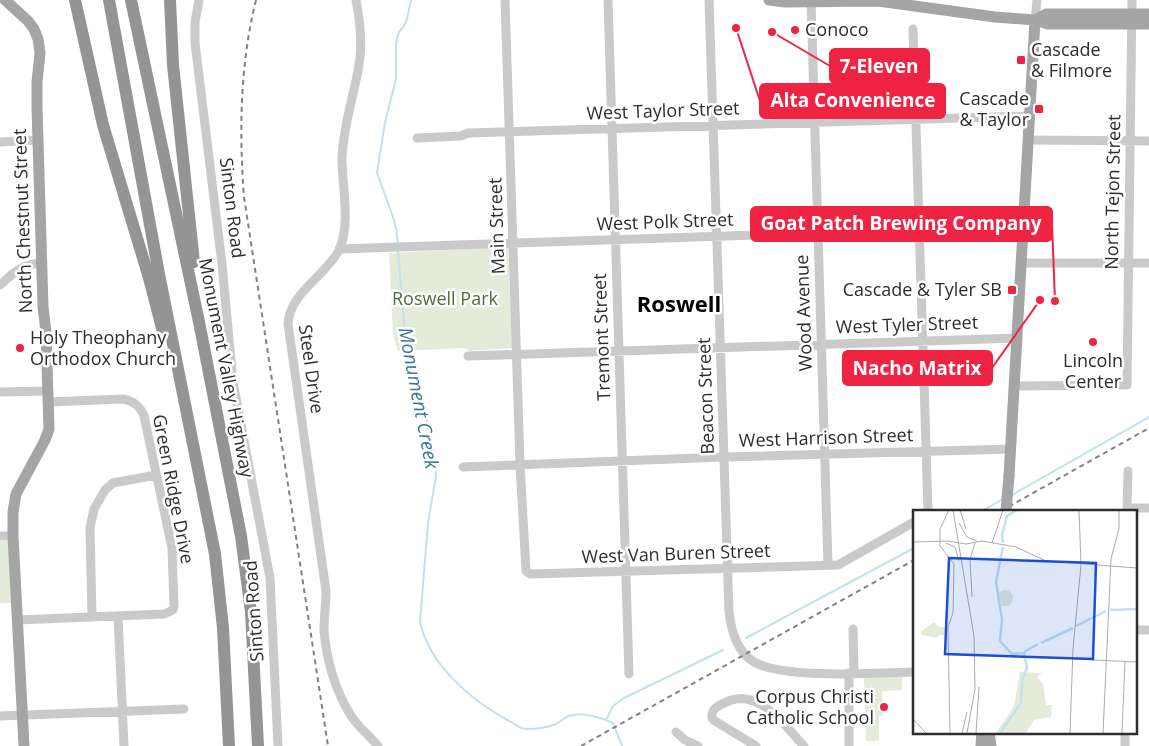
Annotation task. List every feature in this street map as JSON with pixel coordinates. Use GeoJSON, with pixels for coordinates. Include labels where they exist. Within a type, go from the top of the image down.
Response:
{"type":"FeatureCollection","features":[{"type":"Feature","properties":{"kind":"highway"},"geometry":{"type":"LineString","coordinates":[[75,0],[103,125],[187,410]]}},
{"type":"Feature","properties":{"kind":"highway"},"geometry":{"type":"LineString","coordinates":[[109,0],[158,265],[210,524],[223,628],[229,746]]}},
{"type":"Feature","properties":{"kind":"highway","name":"Monument Valley Highway"},"geometry":{"type":"LineString","coordinates":[[131,0],[199,322],[243,546],[252,620],[258,746]]}},
{"type":"Feature","properties":{"kind":"highway"},"geometry":{"type":"LineString","coordinates":[[170,0],[173,65],[199,322]]}},
{"type":"Feature","properties":{"kind":"main road","name":"North Chestnut Street"},"geometry":{"type":"LineString","coordinates":[[5,0],[32,25],[40,45],[37,89],[41,263],[49,396],[48,434],[16,494],[13,512],[24,746]]}},
{"type":"Feature","properties":{"kind":"main road"},"geometry":{"type":"LineString","coordinates":[[769,0],[878,1],[995,17],[1035,20],[1048,24],[1131,19],[1149,14]]}},
{"type":"Feature","properties":{"kind":"main road"},"geometry":{"type":"LineString","coordinates":[[1131,19],[1149,24]]}},
{"type":"Feature","properties":{"kind":"main road"},"geometry":{"type":"LineString","coordinates":[[1006,510],[1018,338],[1035,20]]}},
{"type":"Feature","properties":{"kind":"street","name":"Sinton Road"},"geometry":{"type":"LineString","coordinates":[[199,0],[195,22],[196,43],[221,255],[233,382],[271,587],[278,746]]}},
{"type":"Feature","properties":{"kind":"street","name":"Steel Drive"},"geometry":{"type":"LineString","coordinates":[[356,0],[361,52],[343,141],[344,229],[339,249],[295,301],[290,312],[288,324],[326,591],[324,623],[327,648],[335,679],[351,716],[378,746]]}},
{"type":"Feature","properties":{"kind":"street","name":"Main Street"},"geometry":{"type":"LineString","coordinates":[[505,0],[520,464],[526,571]]}},
{"type":"Feature","properties":{"kind":"street","name":"Tremont Street"},"geometry":{"type":"LineString","coordinates":[[608,0],[629,674]]}},
{"type":"Feature","properties":{"kind":"street","name":"Beacon Street"},"geometry":{"type":"LineString","coordinates":[[709,0],[729,612],[732,629],[741,650],[755,663],[797,672],[852,673]]}},
{"type":"Feature","properties":{"kind":"street"},"geometry":{"type":"LineString","coordinates":[[1035,20],[1037,0]]}},
{"type":"Feature","properties":{"kind":"street","name":"North Tejon Street"},"geometry":{"type":"LineString","coordinates":[[1015,386],[1127,385],[1132,0]]}},
{"type":"Feature","properties":{"kind":"street","name":"Wood Avenue"},"geometry":{"type":"LineString","coordinates":[[811,1],[828,565]]}},
{"type":"Feature","properties":{"kind":"street"},"geometry":{"type":"LineString","coordinates":[[913,30],[928,510]]}},
{"type":"Feature","properties":{"kind":"street","name":"West Taylor Street"},"geometry":{"type":"LineString","coordinates":[[417,138],[510,132],[612,129],[629,124],[713,126],[814,124],[1030,116]]}},
{"type":"Feature","properties":{"kind":"street"},"geometry":{"type":"LineString","coordinates":[[0,142],[38,140]]}},
{"type":"Feature","properties":{"kind":"street"},"geometry":{"type":"LineString","coordinates":[[1028,140],[1149,141]]}},
{"type":"Feature","properties":{"kind":"street","name":"West Polk Street"},"geometry":{"type":"LineString","coordinates":[[339,249],[1023,226]]}},
{"type":"Feature","properties":{"kind":"street"},"geometry":{"type":"LineString","coordinates":[[0,286],[19,268],[41,263]]}},
{"type":"Feature","properties":{"kind":"street"},"geometry":{"type":"LineString","coordinates":[[1021,263],[1149,263]]}},
{"type":"Feature","properties":{"kind":"street","name":"West Tyler Street"},"geometry":{"type":"LineString","coordinates":[[468,356],[1018,338]]}},
{"type":"Feature","properties":{"kind":"street"},"geometry":{"type":"LineString","coordinates":[[0,392],[49,396]]}},
{"type":"Feature","properties":{"kind":"street","name":"Green Ridge Drive"},"geometry":{"type":"LineString","coordinates":[[49,396],[123,400],[140,407],[144,416],[172,548],[174,601],[172,610],[164,614],[118,616]]}},
{"type":"Feature","properties":{"kind":"street","name":"West Harrison Street"},"geometry":{"type":"LineString","coordinates":[[463,467],[1011,449]]}},
{"type":"Feature","properties":{"kind":"street"},"geometry":{"type":"LineString","coordinates":[[1128,471],[1127,509],[1149,508]]}},
{"type":"Feature","properties":{"kind":"street"},"geometry":{"type":"LineString","coordinates":[[92,617],[90,528],[94,509],[104,490],[113,483],[156,475]]}},
{"type":"Feature","properties":{"kind":"street","name":"West Van Buren Street"},"geometry":{"type":"LineString","coordinates":[[526,571],[530,574],[838,565],[913,523]]}},
{"type":"Feature","properties":{"kind":"street"},"geometry":{"type":"LineString","coordinates":[[0,536],[13,536]]}},
{"type":"Feature","properties":{"kind":"street"},"geometry":{"type":"LineString","coordinates":[[17,620],[118,616],[124,746]]}},
{"type":"Feature","properties":{"kind":"street"},"geometry":{"type":"LineString","coordinates":[[849,746],[853,629]]}},
{"type":"Feature","properties":{"kind":"street"},"geometry":{"type":"LineString","coordinates":[[1136,630],[1149,630]]}},
{"type":"Feature","properties":{"kind":"street"},"geometry":{"type":"LineString","coordinates":[[852,673],[913,672]]}},
{"type":"Feature","properties":{"kind":"street"},"geometry":{"type":"LineString","coordinates":[[756,746],[715,721],[712,718],[712,711],[731,700],[742,698],[756,700],[768,708],[804,746]]}},
{"type":"Feature","properties":{"kind":"street"},"geometry":{"type":"LineString","coordinates":[[0,716],[184,709]]}},
{"type":"Feature","properties":{"kind":"street"},"geometry":{"type":"LineString","coordinates":[[676,732],[685,740],[698,746]]}},
{"type":"Feature","properties":{"kind":"green space","name":"Roswell Park"},"geometry":{"type":"Polygon","coordinates":[[[508,247],[512,348],[469,351],[466,348],[398,351],[393,334],[389,253],[508,247]]]}},
{"type":"Feature","properties":{"kind":"green space"},"geometry":{"type":"Polygon","coordinates":[[[0,541],[7,541],[9,543],[11,603],[0,603],[0,541]]]}},
{"type":"Feature","properties":{"kind":"green space"},"geometry":{"type":"Polygon","coordinates":[[[902,676],[902,690],[882,691],[883,716],[879,716],[879,741],[866,741],[864,677],[902,676]]]}},
{"type":"Feature","properties":{"kind":"waterway","name":"Monument Creek"},"geometry":{"type":"LineString","coordinates":[[398,244],[393,217],[377,173],[385,122],[396,79],[396,43],[399,32],[407,19],[411,0]]}},
{"type":"Feature","properties":{"kind":"waterway","name":"Monument Creek"},"geometry":{"type":"LineString","coordinates":[[398,251],[405,335],[415,365],[435,457],[436,476],[428,523],[420,622],[425,638],[433,653],[454,680],[480,703],[520,727],[524,729],[543,728],[574,715],[591,716],[613,723],[622,746]]}},
{"type":"Feature","properties":{"kind":"waterway"},"geometry":{"type":"LineString","coordinates":[[1012,495],[1149,417]]}},
{"type":"Feature","properties":{"kind":"waterway"},"geometry":{"type":"LineString","coordinates":[[984,510],[1003,499]]}},
{"type":"Feature","properties":{"kind":"waterway"},"geometry":{"type":"LineString","coordinates":[[746,638],[913,549]]}},
{"type":"Feature","properties":{"kind":"waterway"},"geometry":{"type":"LineString","coordinates":[[606,720],[613,706],[624,698],[723,650]]}},
{"type":"Feature","properties":{"kind":"railway"},"geometry":{"type":"LineString","coordinates":[[256,0],[247,49],[242,98],[244,197],[328,746]]}},
{"type":"Feature","properties":{"kind":"railway"},"geometry":{"type":"LineString","coordinates":[[1003,510],[1149,428]]}},
{"type":"Feature","properties":{"kind":"railway"},"geometry":{"type":"LineString","coordinates":[[581,746],[913,561]]}},
{"type":"Feature","properties":{"kind":"place","name":"Alta Convenience"},"geometry":{"type":"Point","coordinates":[736,28]}},
{"type":"Feature","properties":{"kind":"place","name":"Conoco"},"geometry":{"type":"Point","coordinates":[795,30]}},
{"type":"Feature","properties":{"kind":"place","name":"7-Eleven"},"geometry":{"type":"Point","coordinates":[772,32]}},
{"type":"Feature","properties":{"kind":"place","name":"Cascade & Filmore"},"geometry":{"type":"Point","coordinates":[1021,60]}},
{"type":"Feature","properties":{"kind":"place","name":"Cascade & Taylor"},"geometry":{"type":"Point","coordinates":[1039,109]}},
{"type":"Feature","properties":{"kind":"place","name":"Cascade & Tyler SB"},"geometry":{"type":"Point","coordinates":[1012,290]}},
{"type":"Feature","properties":{"kind":"place","name":"Nacho Matrix"},"geometry":{"type":"Point","coordinates":[1040,300]}},
{"type":"Feature","properties":{"kind":"place","name":"Goat Patch Brewing Company"},"geometry":{"type":"Point","coordinates":[1055,301]}},
{"type":"Feature","properties":{"kind":"place","name":"Lincoln Center"},"geometry":{"type":"Point","coordinates":[1093,342]}},
{"type":"Feature","properties":{"kind":"place","name":"Holy Theophany Orthodox Church"},"geometry":{"type":"Point","coordinates":[20,348]}},
{"type":"Feature","properties":{"kind":"place","name":"Corpus Christi Catholic School"},"geometry":{"type":"Point","coordinates":[884,707]}},
{"type":"Feature","properties":{"kind":"district","name":"Roswell"},"geometry":{"type":"Point","coordinates":[679,304]}}]}
